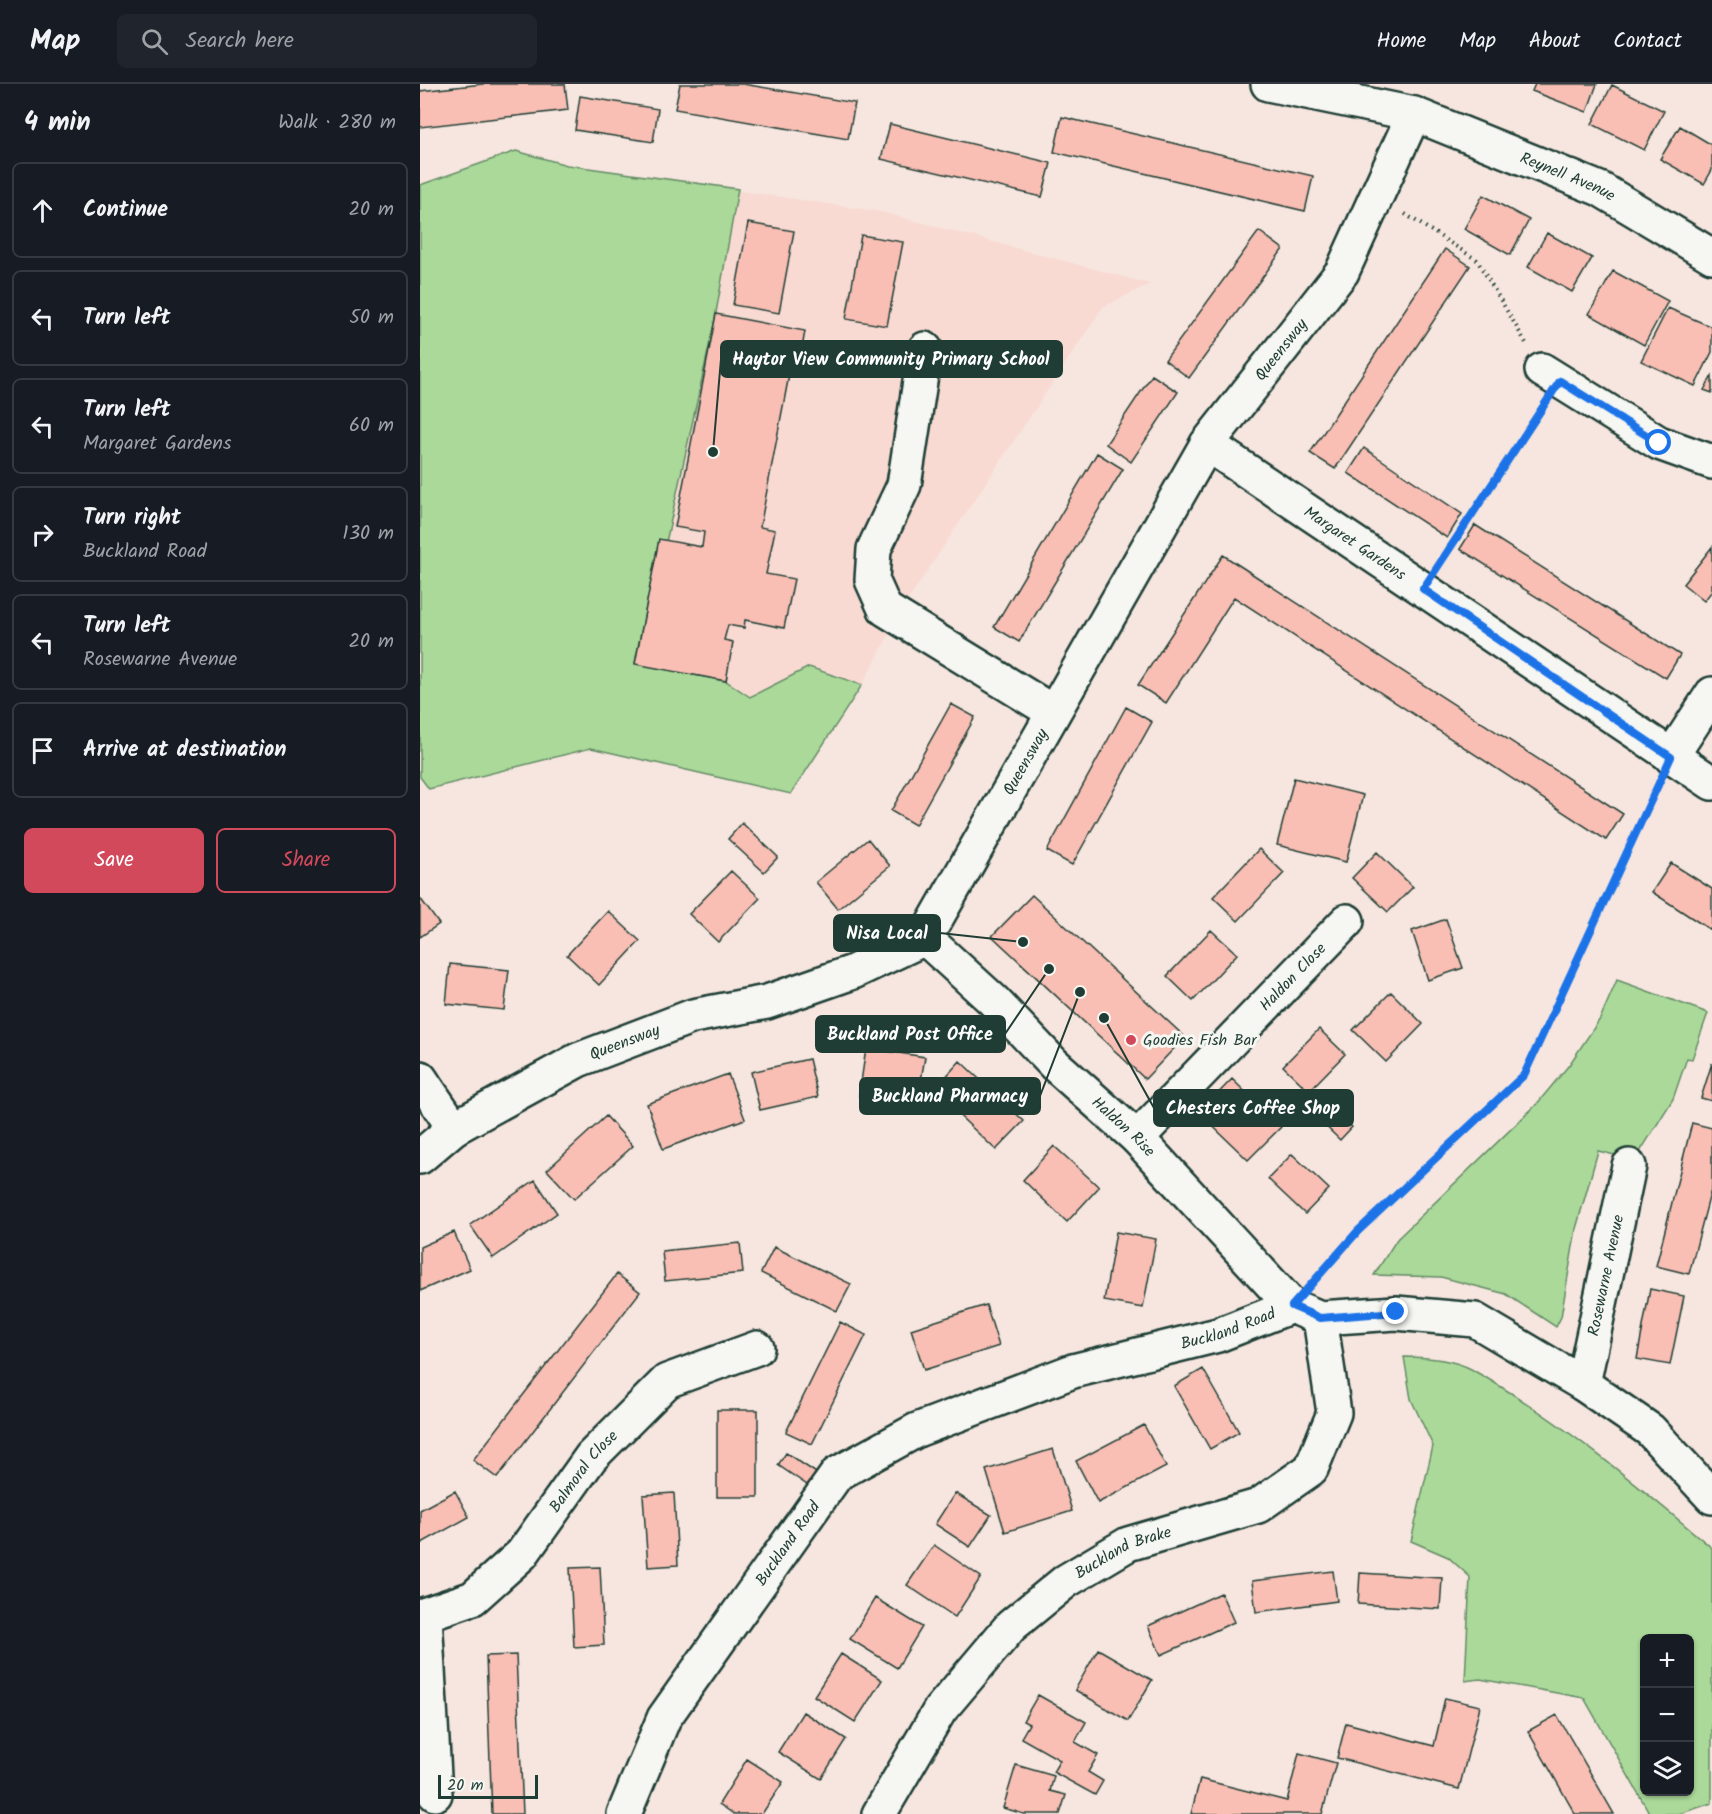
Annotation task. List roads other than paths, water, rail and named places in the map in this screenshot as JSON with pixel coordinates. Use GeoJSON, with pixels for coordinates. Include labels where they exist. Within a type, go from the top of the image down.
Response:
{"type":"FeatureCollection","features":[{"type":"Feature","properties":{"kind":"street","name":"Reynell Avenue"},"geometry":{"type":"LineString","coordinates":[[1268,84],[1414,114],[1600,189],[1712,256]]}},
{"type":"Feature","properties":{"kind":"street","name":"Queensway"},"geometry":{"type":"LineString","coordinates":[[420,1157],[454,1128],[578,1060],[693,1016],[767,1002],[853,972],[925,938],[1207,444],[1342,272],[1414,114]]}},
{"type":"Feature","properties":{"kind":"street"},"geometry":{"type":"LineString","coordinates":[[925,349],[904,485],[874,549],[872,580],[877,596],[885,609],[1053,712]]}},
{"type":"Feature","properties":{"kind":"street"},"geometry":{"type":"LineString","coordinates":[[1551,376],[1659,443],[1712,462]]}},
{"type":"Feature","properties":{"kind":"street","name":"Margaret Gardens"},"geometry":{"type":"LineString","coordinates":[[1207,444],[1712,783]]}},
{"type":"Feature","properties":{"kind":"street"},"geometry":{"type":"LineString","coordinates":[[1671,757],[1712,694]]}},
{"type":"Feature","properties":{"kind":"street","name":"Haldon Close"},"geometry":{"type":"LineString","coordinates":[[1137,1138],[1347,921]]}},
{"type":"Feature","properties":{"kind":"street","name":"Haldon Rise"},"geometry":{"type":"LineString","coordinates":[[925,938],[995,1002],[1054,1064],[1137,1138],[1306,1312]]}},
{"type":"Feature","properties":{"kind":"street"},"geometry":{"type":"LineString","coordinates":[[420,1078],[454,1128]]}},
{"type":"Feature","properties":{"kind":"street","name":"Rosewarne Avenue"},"geometry":{"type":"LineString","coordinates":[[1583,1384],[1629,1166]]}},
{"type":"Feature","properties":{"kind":"street"},"geometry":{"type":"LineString","coordinates":[[1306,1312],[1396,1312],[1474,1320],[1583,1384],[1650,1430],[1712,1497]]}},
{"type":"Feature","properties":{"kind":"street","name":"Buckland Road"},"geometry":{"type":"LineString","coordinates":[[624,1814],[664,1718],[837,1474],[917,1430],[1073,1371],[1306,1312]]}},
{"type":"Feature","properties":{"kind":"street","name":"Buckland Brake"},"geometry":{"type":"LineString","coordinates":[[879,1814],[940,1710],[1011,1626],[1066,1581],[1128,1544],[1258,1506],[1311,1469],[1334,1413],[1306,1312]]}},
{"type":"Feature","properties":{"kind":"street","name":"Balmoral Close"},"geometry":{"type":"LineString","coordinates":[[435,1794],[423,1616],[473,1598],[522,1554],[591,1457],[667,1381],[757,1348]]}},
{"type":"Feature","properties":{"kind":"place","name":"Haytor View Community Primary School"},"geometry":{"type":"Point","coordinates":[713,452]}},
{"type":"Feature","properties":{"kind":"place","name":"Nisa Local"},"geometry":{"type":"Point","coordinates":[1023,942]}},
{"type":"Feature","properties":{"kind":"place","name":"Buckland Post Office"},"geometry":{"type":"Point","coordinates":[1049,969]}},
{"type":"Feature","properties":{"kind":"place","name":"Buckland Pharmacy"},"geometry":{"type":"Point","coordinates":[1080,992]}},
{"type":"Feature","properties":{"kind":"place","name":"Chesters Coffee Shop"},"geometry":{"type":"Point","coordinates":[1104,1018]}},
{"type":"Feature","properties":{"kind":"place","name":"Goodies Fish Bar"},"geometry":{"type":"Point","coordinates":[1131,1040]}}]}
